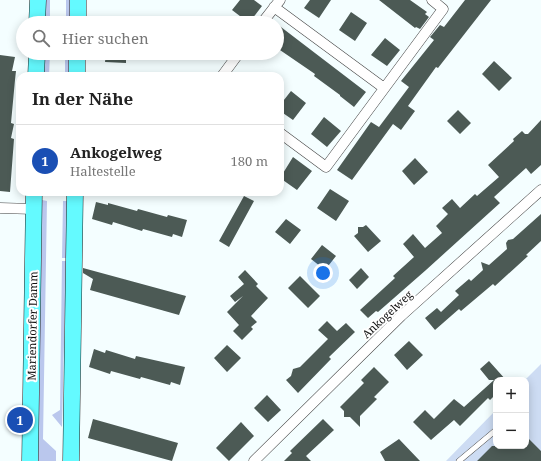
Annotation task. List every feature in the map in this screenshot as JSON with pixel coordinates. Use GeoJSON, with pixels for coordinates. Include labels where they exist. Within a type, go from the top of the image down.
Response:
{"type":"FeatureCollection","features":[{"type":"Feature","properties":{"kind":"main road"},"geometry":{"type":"LineString","coordinates":[[37,16],[38,0]]}},
{"type":"Feature","properties":{"kind":"main road"},"geometry":{"type":"LineString","coordinates":[[78,0],[78,16]]}},
{"type":"Feature","properties":{"kind":"main road"},"geometry":{"type":"LineString","coordinates":[[36,72],[37,60]]}},
{"type":"Feature","properties":{"kind":"main road"},"geometry":{"type":"LineString","coordinates":[[77,60],[77,72]]}},
{"type":"Feature","properties":{"kind":"main road","name":"Mariendorfer Damm"},"geometry":{"type":"LineString","coordinates":[[30,461],[34,196]]}},
{"type":"Feature","properties":{"kind":"main road"},"geometry":{"type":"LineString","coordinates":[[71,461],[75,196]]}},
{"type":"Feature","properties":{"kind":"street"},"geometry":{"type":"LineString","coordinates":[[284,137],[326,167],[443,9],[432,0]]}},
{"type":"Feature","properties":{"kind":"street"},"geometry":{"type":"LineString","coordinates":[[268,16],[277,4],[384,88]]}},
{"type":"Feature","properties":{"kind":"street"},"geometry":{"type":"LineString","coordinates":[[225,72],[235,60]]}},
{"type":"Feature","properties":{"kind":"street","name":"Ankogelweg"},"geometry":{"type":"LineString","coordinates":[[254,461],[401,316],[541,190]]}},
{"type":"Feature","properties":{"kind":"street"},"geometry":{"type":"LineString","coordinates":[[0,208],[34,209]]}},
{"type":"Feature","properties":{"kind":"lane"},"geometry":{"type":"LineString","coordinates":[[458,461],[493,432]]}},
{"type":"Feature","properties":{"kind":"shaded area"},"geometry":{"type":"Polygon","coordinates":[[[45,0],[50,0],[50,16],[45,16],[45,0]]]}},
{"type":"Feature","properties":{"kind":"shaded area"},"geometry":{"type":"Polygon","coordinates":[[[66,0],[70,0],[70,16],[66,16],[66,0]]]}},
{"type":"Feature","properties":{"kind":"shaded area"},"geometry":{"type":"Polygon","coordinates":[[[44,60],[50,60],[49,72],[44,72],[44,60]]]}},
{"type":"Feature","properties":{"kind":"shaded area"},"geometry":{"type":"Polygon","coordinates":[[[65,60],[69,60],[69,72],[65,72],[65,60]]]}},
{"type":"Feature","properties":{"kind":"shaded area"},"geometry":{"type":"Polygon","coordinates":[[[42,200],[47,201],[43,439],[56,451],[56,461],[38,461],[42,200]]]}},
{"type":"Feature","properties":{"kind":"shaded area"},"geometry":{"type":"Polygon","coordinates":[[[63,201],[67,201],[66,258],[62,258],[63,201]]]}},
{"type":"Feature","properties":{"kind":"shaded area"},"geometry":{"type":"Polygon","coordinates":[[[62,261],[66,261],[62,427],[52,415],[60,410],[62,261]]]}},
{"type":"Feature","properties":{"kind":"shaded area"},"geometry":{"type":"Polygon","coordinates":[[[541,364],[541,461],[446,461],[493,413],[493,449],[529,449],[528,377],[541,364]]]}},
{"type":"Feature","properties":{"kind":"building"},"geometry":{"type":"Polygon","coordinates":[[[240,0],[254,0],[262,6],[254,16],[240,16],[232,10],[240,0]]]}},
{"type":"Feature","properties":{"kind":"building"},"geometry":{"type":"Polygon","coordinates":[[[310,0],[331,0],[319,18],[304,8],[310,0]]]}},
{"type":"Feature","properties":{"kind":"building"},"geometry":{"type":"Polygon","coordinates":[[[379,0],[410,0],[427,12],[425,14],[429,17],[420,29],[415,28],[379,0]]]}},
{"type":"Feature","properties":{"kind":"building"},"geometry":{"type":"Polygon","coordinates":[[[465,0],[491,0],[438,68],[436,67],[408,106],[415,111],[401,130],[393,124],[352,180],[337,170],[371,122],[379,127],[409,87],[401,81],[434,40],[430,37],[440,25],[444,27],[465,0]]]}},
{"type":"Feature","properties":{"kind":"building"},"geometry":{"type":"Polygon","coordinates":[[[351,12],[367,23],[355,41],[339,30],[351,12]]]}},
{"type":"Feature","properties":{"kind":"building"},"geometry":{"type":"Polygon","coordinates":[[[284,29],[366,92],[354,107],[314,76],[315,74],[284,53],[284,29]]]}},
{"type":"Feature","properties":{"kind":"building"},"geometry":{"type":"Polygon","coordinates":[[[385,38],[400,50],[387,66],[371,55],[385,38]]]}},
{"type":"Feature","properties":{"kind":"building"},"geometry":{"type":"Polygon","coordinates":[[[0,55],[15,57],[12,71],[16,71],[11,123],[14,124],[11,138],[14,139],[10,192],[0,191],[0,55]]]}},
{"type":"Feature","properties":{"kind":"building"},"geometry":{"type":"Polygon","coordinates":[[[105,60],[126,60],[126,63],[105,62],[105,60]]]}},
{"type":"Feature","properties":{"kind":"building"},"geometry":{"type":"Polygon","coordinates":[[[494,61],[512,78],[499,91],[482,74],[494,61]]]}},
{"type":"Feature","properties":{"kind":"building"},"geometry":{"type":"Polygon","coordinates":[[[291,91],[306,103],[293,120],[284,114],[284,100],[291,91]]]}},
{"type":"Feature","properties":{"kind":"building"},"geometry":{"type":"Polygon","coordinates":[[[458,110],[471,123],[460,134],[447,121],[458,110]]]}},
{"type":"Feature","properties":{"kind":"building"},"geometry":{"type":"Polygon","coordinates":[[[324,117],[341,131],[327,147],[311,134],[324,117]]]}},
{"type":"Feature","properties":{"kind":"building"},"geometry":{"type":"Polygon","coordinates":[[[541,120],[541,165],[531,174],[526,168],[494,197],[500,203],[378,312],[376,311],[368,318],[360,310],[395,278],[393,276],[414,257],[403,244],[413,234],[425,248],[442,233],[436,226],[448,214],[442,208],[452,199],[460,208],[475,194],[477,196],[499,177],[488,165],[514,141],[513,139],[522,131],[525,134],[528,134],[541,120]]]}},
{"type":"Feature","properties":{"kind":"building"},"geometry":{"type":"Polygon","coordinates":[[[293,157],[312,171],[297,190],[284,181],[284,172],[293,157]]]}},
{"type":"Feature","properties":{"kind":"building"},"geometry":{"type":"Polygon","coordinates":[[[415,158],[428,172],[414,185],[402,171],[415,158]]]}},
{"type":"Feature","properties":{"kind":"building"},"geometry":{"type":"Polygon","coordinates":[[[330,189],[349,201],[336,221],[317,208],[330,189]]]}},
{"type":"Feature","properties":{"kind":"building"},"geometry":{"type":"Polygon","coordinates":[[[244,196],[254,201],[229,247],[219,241],[244,196]]]}},
{"type":"Feature","properties":{"kind":"building"},"geometry":{"type":"Polygon","coordinates":[[[96,202],[108,205],[108,203],[137,211],[138,209],[167,217],[168,215],[187,220],[182,237],[173,234],[172,237],[143,229],[142,231],[113,222],[112,225],[92,219],[96,202]]]}},
{"type":"Feature","properties":{"kind":"building"},"geometry":{"type":"Polygon","coordinates":[[[541,214],[541,241],[526,255],[528,256],[495,286],[493,284],[461,311],[459,309],[435,330],[425,318],[437,308],[441,312],[459,295],[455,291],[469,279],[471,281],[483,270],[481,262],[489,265],[507,249],[506,243],[508,240],[513,239],[541,214]]]}},
{"type":"Feature","properties":{"kind":"building"},"geometry":{"type":"Polygon","coordinates":[[[286,219],[301,230],[290,244],[275,232],[286,219]]]}},
{"type":"Feature","properties":{"kind":"building"},"geometry":{"type":"Polygon","coordinates":[[[366,225],[381,241],[368,252],[354,236],[358,233],[358,227],[363,227],[366,225]]]}},
{"type":"Feature","properties":{"kind":"building"},"geometry":{"type":"Polygon","coordinates":[[[322,245],[336,256],[325,270],[311,259],[322,245]]]}},
{"type":"Feature","properties":{"kind":"building"},"geometry":{"type":"Polygon","coordinates":[[[83,268],[186,296],[179,315],[90,290],[93,279],[83,273],[83,268]]]}},
{"type":"Feature","properties":{"kind":"building"},"geometry":{"type":"Polygon","coordinates":[[[361,268],[369,277],[357,289],[349,280],[361,268]]]}},
{"type":"Feature","properties":{"kind":"building"},"geometry":{"type":"Polygon","coordinates":[[[245,270],[258,284],[256,286],[268,298],[251,316],[257,322],[251,327],[253,329],[242,340],[233,331],[239,325],[227,312],[243,296],[235,302],[230,296],[244,284],[238,277],[245,270]]]}},
{"type":"Feature","properties":{"kind":"building"},"geometry":{"type":"Polygon","coordinates":[[[300,276],[320,296],[308,308],[288,288],[300,276]]]}},
{"type":"Feature","properties":{"kind":"building"},"geometry":{"type":"Polygon","coordinates":[[[327,321],[337,331],[346,323],[355,332],[329,357],[331,359],[298,393],[286,380],[291,376],[293,369],[300,367],[328,339],[318,330],[327,321]]]}},
{"type":"Feature","properties":{"kind":"building"},"geometry":{"type":"Polygon","coordinates":[[[409,341],[423,355],[407,370],[394,355],[409,341]]]}},
{"type":"Feature","properties":{"kind":"building"},"geometry":{"type":"Polygon","coordinates":[[[227,345],[241,358],[227,372],[214,358],[227,345]]]}},
{"type":"Feature","properties":{"kind":"building"},"geometry":{"type":"Polygon","coordinates":[[[94,349],[105,353],[106,350],[135,359],[136,356],[185,367],[180,385],[171,382],[170,385],[141,377],[140,379],[111,371],[110,374],[89,367],[94,349]]]}},
{"type":"Feature","properties":{"kind":"building"},"geometry":{"type":"Polygon","coordinates":[[[489,361],[503,377],[493,377],[493,380],[489,380],[480,369],[489,361]]]}},
{"type":"Feature","properties":{"kind":"building"},"geometry":{"type":"Polygon","coordinates":[[[374,367],[389,382],[374,397],[377,399],[360,416],[360,427],[350,417],[344,417],[344,411],[340,407],[364,383],[361,380],[374,367]]]}},
{"type":"Feature","properties":{"kind":"building"},"geometry":{"type":"Polygon","coordinates":[[[493,381],[493,397],[490,400],[488,398],[460,426],[454,420],[431,440],[413,422],[425,410],[434,419],[454,399],[464,407],[493,381]]]}},
{"type":"Feature","properties":{"kind":"building"},"geometry":{"type":"Polygon","coordinates":[[[267,395],[281,410],[268,422],[254,408],[267,395]]]}},
{"type":"Feature","properties":{"kind":"building"},"geometry":{"type":"Polygon","coordinates":[[[93,419],[178,443],[172,461],[88,438],[93,419]]]}},
{"type":"Feature","properties":{"kind":"building"},"geometry":{"type":"Polygon","coordinates":[[[323,419],[334,430],[306,456],[311,461],[284,461],[292,453],[290,451],[323,419]]]}},
{"type":"Feature","properties":{"kind":"building"},"geometry":{"type":"Polygon","coordinates":[[[241,422],[254,436],[229,461],[216,448],[241,422]]]}},
{"type":"Feature","properties":{"kind":"building"},"geometry":{"type":"Polygon","coordinates":[[[399,439],[420,461],[385,461],[380,452],[399,439]]]}},
{"type":"Feature","properties":{"kind":"building"},"geometry":{"type":"Polygon","coordinates":[[[529,439],[541,451],[541,461],[477,461],[492,446],[493,449],[529,449],[529,439]]]}},
{"type":"Feature","properties":{"kind":"place","name":"Ankogelweg"},"geometry":{"type":"Point","coordinates":[20,420]}}]}
